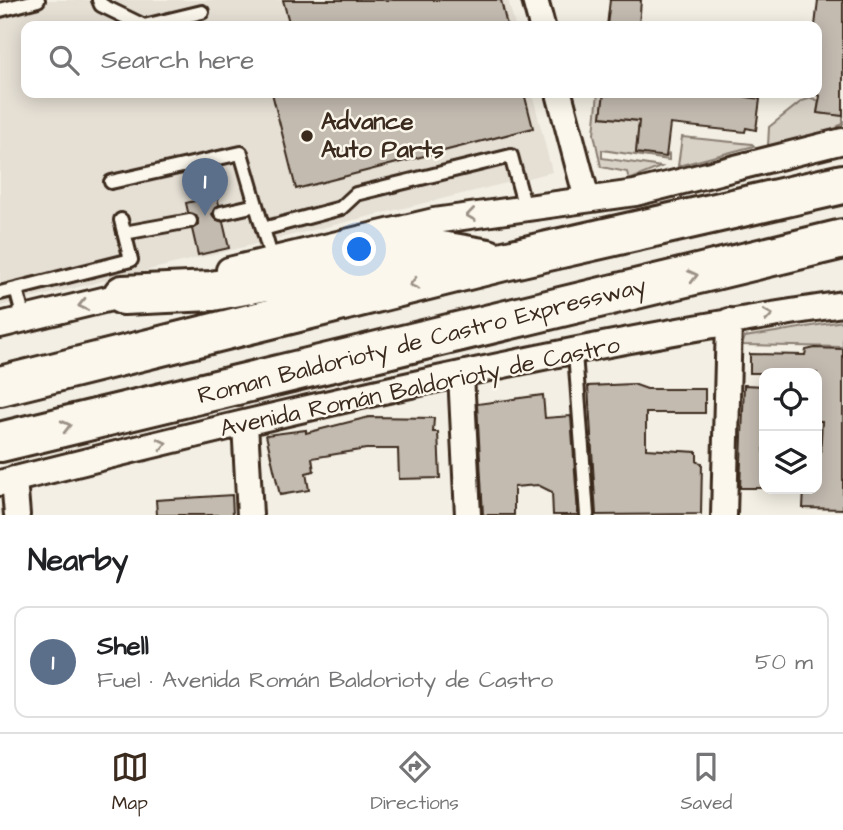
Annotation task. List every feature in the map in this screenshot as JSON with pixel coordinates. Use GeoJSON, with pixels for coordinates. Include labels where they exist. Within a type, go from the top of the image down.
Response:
{"type":"FeatureCollection","features":[{"type":"Feature","properties":{"kind":"highway"},"geometry":{"type":"LineString","coordinates":[[0,386],[504,261],[843,184]]}},
{"type":"Feature","properties":{"kind":"highway","name":"Roman Baldorioty de Castro Expressway"},"geometry":{"type":"LineString","coordinates":[[0,442],[843,239]]}},
{"type":"Feature","properties":{"kind":"highway"},"geometry":{"type":"LineString","coordinates":[[123,295],[212,290],[435,250],[504,261]]}},
{"type":"Feature","properties":{"kind":"street"},"geometry":{"type":"LineString","coordinates":[[535,0],[541,21]]}},
{"type":"Feature","properties":{"kind":"street"},"geometry":{"type":"LineString","coordinates":[[560,98],[587,199]]}},
{"type":"Feature","properties":{"kind":"street"},"geometry":{"type":"LineString","coordinates":[[12,322],[433,221],[635,193],[843,141]]}},
{"type":"Feature","properties":{"kind":"street","name":"Avenida Román Baldorioty de Castro"},"geometry":{"type":"LineString","coordinates":[[7,481],[461,374],[729,321],[843,304]]}},
{"type":"Feature","properties":{"kind":"street"},"geometry":{"type":"LineString","coordinates":[[724,515],[729,321]]}},
{"type":"Feature","properties":{"kind":"street"},"geometry":{"type":"LineString","coordinates":[[461,374],[468,515]]}},
{"type":"Feature","properties":{"kind":"street"},"geometry":{"type":"LineString","coordinates":[[245,424],[250,515]]}},
{"type":"Feature","properties":{"kind":"street"},"geometry":{"type":"LineString","coordinates":[[7,481],[17,515]]}},
{"type":"Feature","properties":{"kind":"lane"},"geometry":{"type":"LineString","coordinates":[[0,10],[38,0]]}},
{"type":"Feature","properties":{"kind":"lane"},"geometry":{"type":"LineString","coordinates":[[99,0],[101,5],[134,21]]}},
{"type":"Feature","properties":{"kind":"lane"},"geometry":{"type":"LineString","coordinates":[[165,21],[202,12]]}},
{"type":"Feature","properties":{"kind":"lane"},"geometry":{"type":"LineString","coordinates":[[111,182],[241,153],[272,260]]}},
{"type":"Feature","properties":{"kind":"lane"},"geometry":{"type":"LineString","coordinates":[[263,229],[341,208],[356,194],[510,156],[525,208]]}},
{"type":"Feature","properties":{"kind":"lane"},"geometry":{"type":"LineString","coordinates":[[221,213],[256,205]]}},
{"type":"Feature","properties":{"kind":"lane"},"geometry":{"type":"LineString","coordinates":[[0,293],[131,260],[122,227],[190,222]]}},
{"type":"Feature","properties":{"kind":"lane"},"geometry":{"type":"LineString","coordinates":[[12,322],[16,289]]}},
{"type":"Feature","properties":{"kind":"lane"},"geometry":{"type":"LineString","coordinates":[[575,353],[587,515]]}},
{"type":"Feature","properties":{"kind":"shaded area"},"geometry":{"type":"Polygon","coordinates":[[[0,0],[508,0],[514,21],[21,21],[21,98],[533,98],[552,172],[0,306],[0,0]]]}},
{"type":"Feature","properties":{"kind":"shaded area"},"geometry":{"type":"Polygon","coordinates":[[[598,98],[603,98],[601,117],[639,121],[636,153],[669,154],[669,160],[602,150],[602,158],[661,167],[629,180],[627,172],[601,167],[594,134],[598,98]]]}},
{"type":"Feature","properties":{"kind":"shaded area"},"geometry":{"type":"Polygon","coordinates":[[[812,98],[819,101],[817,113],[843,116],[843,124],[838,126],[841,129],[768,146],[769,127],[802,101],[812,98]]]}},
{"type":"Feature","properties":{"kind":"shaded area"},"geometry":{"type":"Polygon","coordinates":[[[682,137],[752,144],[754,146],[678,166],[682,137]]]}},
{"type":"Feature","properties":{"kind":"shaded area"},"geometry":{"type":"Polygon","coordinates":[[[843,321],[843,347],[742,345],[745,337],[843,321]]]}},
{"type":"Feature","properties":{"kind":"building"},"geometry":{"type":"Polygon","coordinates":[[[283,0],[501,0],[506,21],[289,21],[283,0]]]}},
{"type":"Feature","properties":{"kind":"building"},"geometry":{"type":"Polygon","coordinates":[[[610,0],[641,0],[639,21],[608,21],[610,0]]]}},
{"type":"Feature","properties":{"kind":"building"},"geometry":{"type":"Polygon","coordinates":[[[818,0],[843,0],[843,116],[817,113],[820,98],[822,98],[822,21],[816,21],[818,0]]]}},
{"type":"Feature","properties":{"kind":"building"},"geometry":{"type":"Polygon","coordinates":[[[273,98],[525,98],[533,128],[296,189],[273,98]]]}},
{"type":"Feature","properties":{"kind":"building"},"geometry":{"type":"Polygon","coordinates":[[[603,98],[760,99],[756,130],[746,128],[745,132],[670,124],[666,157],[636,153],[639,121],[601,117],[603,98]]]}},
{"type":"Feature","properties":{"kind":"building"},"geometry":{"type":"Polygon","coordinates":[[[217,196],[219,205],[212,214],[215,219],[223,222],[229,248],[198,255],[192,229],[198,225],[198,219],[188,212],[186,203],[217,196]]]}},
{"type":"Feature","properties":{"kind":"building"},"geometry":{"type":"Polygon","coordinates":[[[843,349],[843,509],[803,508],[804,494],[822,494],[822,368],[759,368],[759,373],[750,373],[750,354],[805,355],[806,350],[843,349]]]}},
{"type":"Feature","properties":{"kind":"building"},"geometry":{"type":"Polygon","coordinates":[[[633,384],[647,389],[705,389],[705,413],[646,413],[646,449],[697,452],[697,462],[702,463],[701,514],[596,515],[588,386],[633,384]]]}},
{"type":"Feature","properties":{"kind":"building"},"geometry":{"type":"Polygon","coordinates":[[[744,385],[759,386],[759,488],[740,488],[744,385]]]}},
{"type":"Feature","properties":{"kind":"building"},"geometry":{"type":"Polygon","coordinates":[[[543,395],[545,418],[571,416],[578,515],[553,515],[552,492],[538,485],[514,487],[514,515],[483,515],[477,404],[543,395]]]}},
{"type":"Feature","properties":{"kind":"building"},"geometry":{"type":"Polygon","coordinates":[[[369,417],[434,418],[433,432],[438,432],[440,478],[399,479],[398,449],[366,449],[312,458],[314,471],[306,473],[309,490],[280,495],[266,435],[306,430],[306,433],[369,417]]]}},
{"type":"Feature","properties":{"kind":"building"},"geometry":{"type":"Polygon","coordinates":[[[232,495],[233,515],[157,515],[156,500],[232,495]]]}},
{"type":"Feature","properties":{"kind":"place","name":"Advance Auto Parts"},"geometry":{"type":"Point","coordinates":[307,136]}},
{"type":"Feature","properties":{"kind":"place","name":"Shell"},"geometry":{"type":"Point","coordinates":[205,216]}}]}
